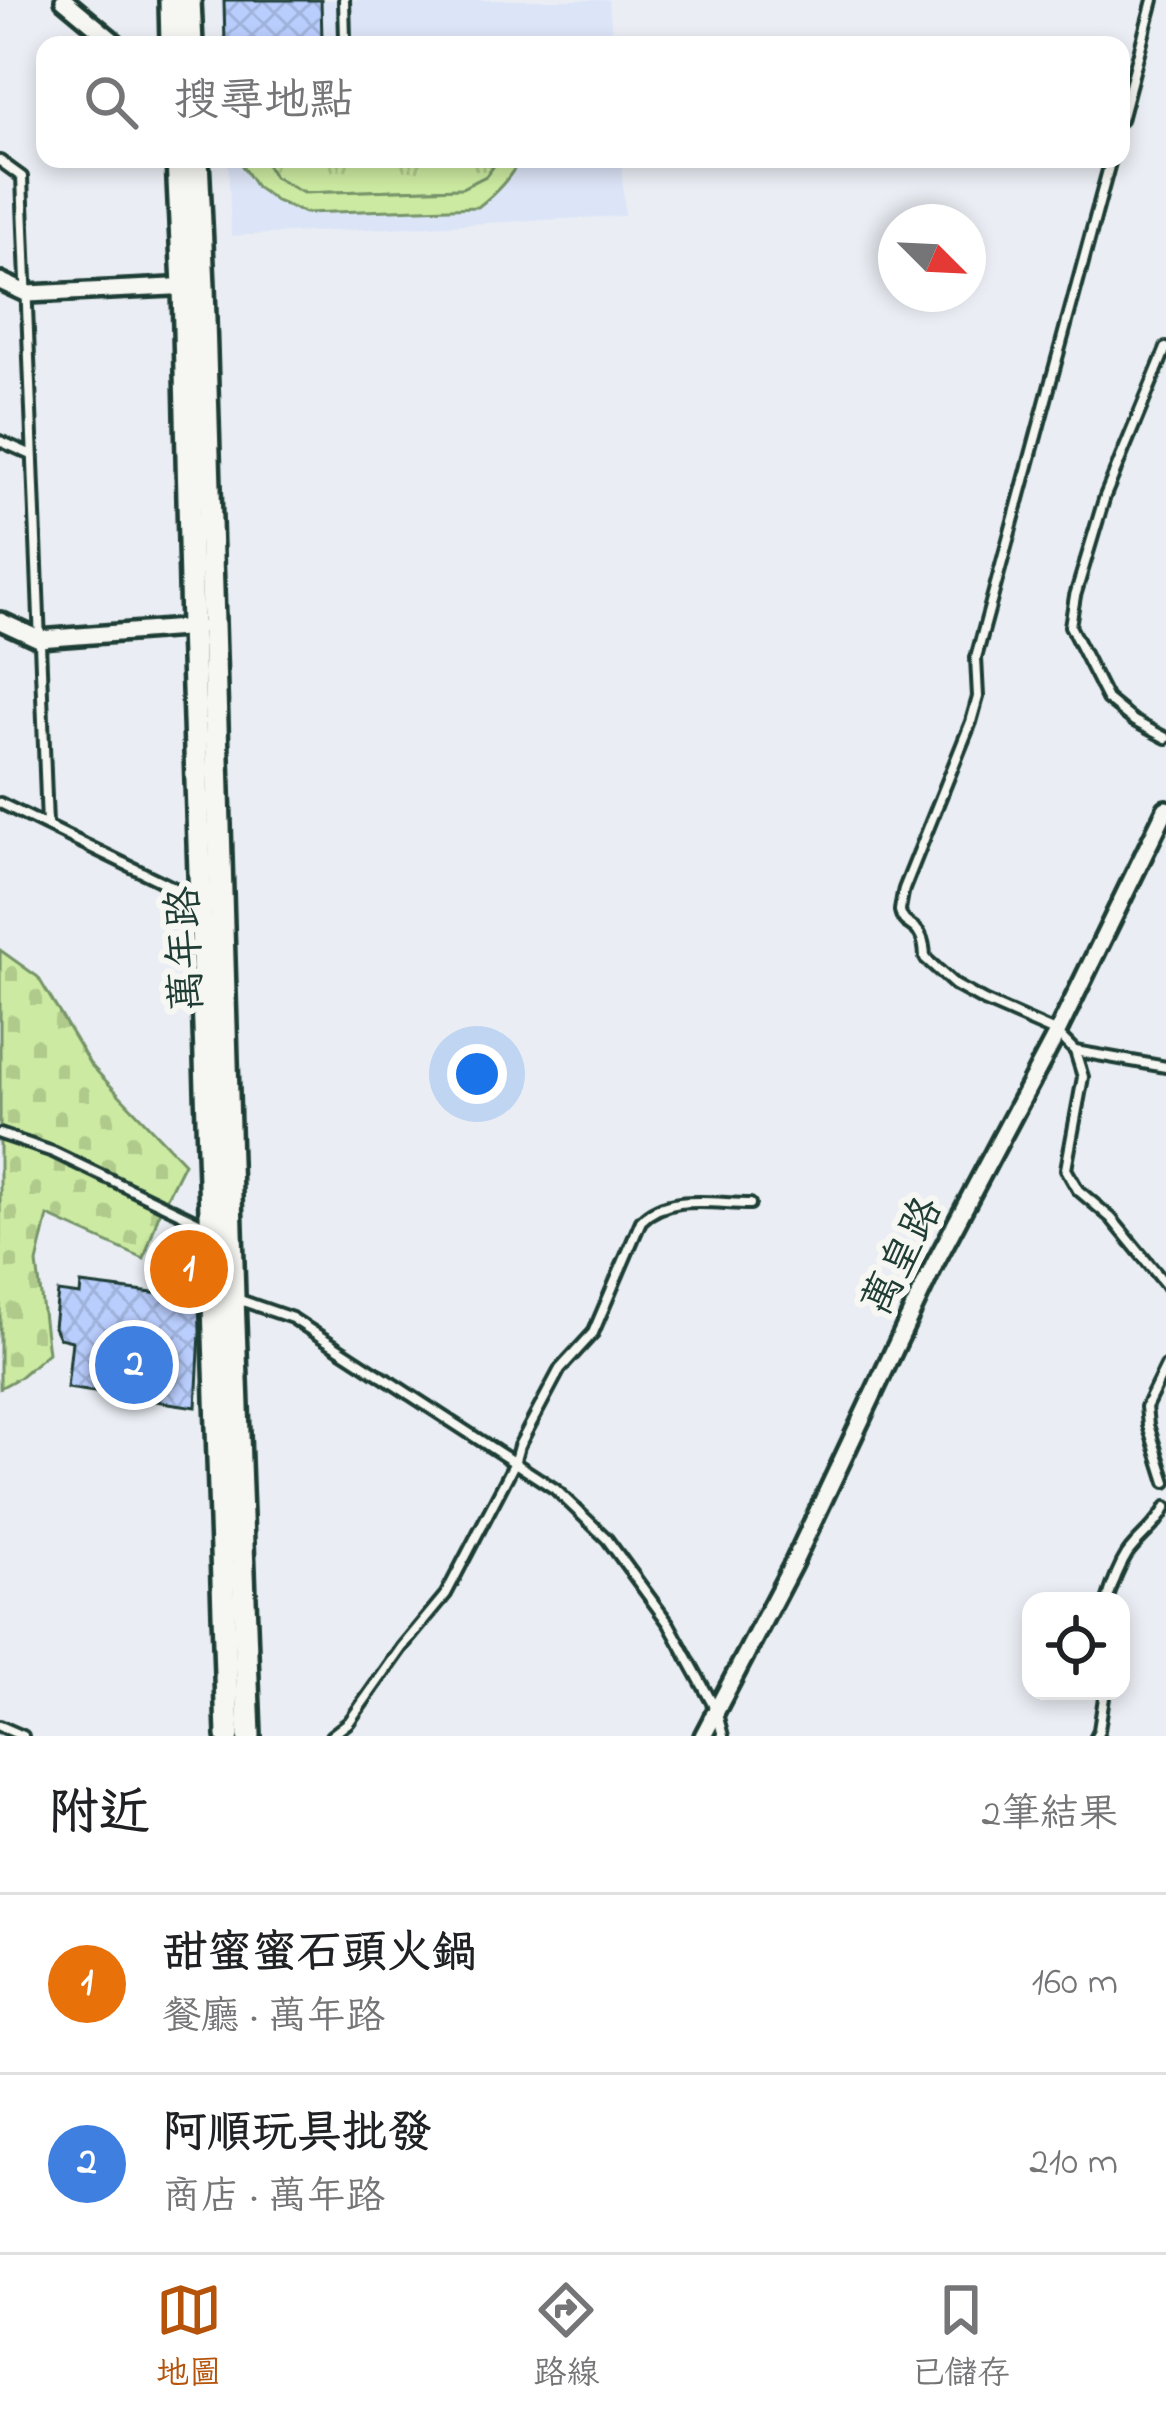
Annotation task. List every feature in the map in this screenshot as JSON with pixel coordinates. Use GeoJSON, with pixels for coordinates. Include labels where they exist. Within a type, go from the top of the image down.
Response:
{"type":"FeatureCollection","features":[{"type":"Feature","properties":{"kind":"street"},"geometry":{"type":"LineString","coordinates":[[64,0],[107,36]]}},
{"type":"Feature","properties":{"kind":"street"},"geometry":{"type":"LineString","coordinates":[[171,0],[172,36]]}},
{"type":"Feature","properties":{"kind":"street"},"geometry":{"type":"LineString","coordinates":[[189,0],[191,36]]}},
{"type":"Feature","properties":{"kind":"street","name":"萬年路"},"geometry":{"type":"LineString","coordinates":[[179,168],[193,286]]}},
{"type":"Feature","properties":{"kind":"street","name":"萬年路"},"geometry":{"type":"LineString","coordinates":[[196,168],[193,286],[211,906],[233,1298],[249,1736]]}},
{"type":"Feature","properties":{"kind":"street"},"geometry":{"type":"LineString","coordinates":[[0,281],[28,294],[193,286]]}},
{"type":"Feature","properties":{"kind":"street"},"geometry":{"type":"LineString","coordinates":[[0,621],[39,639],[202,626]]}},
{"type":"Feature","properties":{"kind":"street","name":"萬皇路"},"geometry":{"type":"LineString","coordinates":[[703,1736],[793,1564],[935,1263],[1057,1033],[1166,809]]}},
{"type":"Feature","properties":{"kind":"street","name":"萬年路"},"geometry":{"type":"LineString","coordinates":[[211,906],[213,1229],[228,1736]]}},
{"type":"Feature","properties":{"kind":"lane"},"geometry":{"type":"LineString","coordinates":[[344,0],[345,36]]}},
{"type":"Feature","properties":{"kind":"lane"},"geometry":{"type":"LineString","coordinates":[[1130,87],[1154,0]]}},
{"type":"Feature","properties":{"kind":"lane"},"geometry":{"type":"LineString","coordinates":[[0,161],[22,177],[47,824]]}},
{"type":"Feature","properties":{"kind":"lane"},"geometry":{"type":"LineString","coordinates":[[1109,168],[976,658],[978,697],[971,722],[904,889],[900,910],[904,920],[920,930],[925,958],[955,985],[1057,1033],[1075,1051],[1083,1077],[1066,1168],[1078,1190],[1111,1218],[1166,1285]]}},
{"type":"Feature","properties":{"kind":"lane"},"geometry":{"type":"LineString","coordinates":[[1166,348],[1105,496],[1070,626],[1107,699],[1134,722],[1166,738]]}},
{"type":"Feature","properties":{"kind":"lane"},"geometry":{"type":"LineString","coordinates":[[0,441],[32,455]]}},
{"type":"Feature","properties":{"kind":"lane"},"geometry":{"type":"LineString","coordinates":[[0,803],[211,906]]}},
{"type":"Feature","properties":{"kind":"lane"},"geometry":{"type":"LineString","coordinates":[[1075,1051],[1166,1067]]}},
{"type":"Feature","properties":{"kind":"lane"},"geometry":{"type":"LineString","coordinates":[[0,1134],[53,1152],[213,1229]]}},
{"type":"Feature","properties":{"kind":"lane"},"geometry":{"type":"LineString","coordinates":[[331,1736],[349,1722],[446,1594],[560,1370],[593,1333],[641,1221],[652,1209],[682,1202],[750,1204]]}},
{"type":"Feature","properties":{"kind":"lane"},"geometry":{"type":"LineString","coordinates":[[233,1298],[292,1318],[555,1489],[607,1539],[669,1624],[716,1710],[723,1736]]}},
{"type":"Feature","properties":{"kind":"lane"},"geometry":{"type":"LineString","coordinates":[[1166,1366],[1146,1407],[1166,1482]]}},
{"type":"Feature","properties":{"kind":"lane"},"geometry":{"type":"LineString","coordinates":[[1110,1592],[1128,1553],[1166,1507]]}},
{"type":"Feature","properties":{"kind":"lane"},"geometry":{"type":"LineString","coordinates":[[1096,1736],[1104,1700]]}},
{"type":"Feature","properties":{"kind":"lane"},"geometry":{"type":"LineString","coordinates":[[0,1726],[23,1736]]}},
{"type":"Feature","properties":{"kind":"shaded area"},"geometry":{"type":"Polygon","coordinates":[[[221,0],[609,0],[612,36],[223,36],[221,0]]]}},
{"type":"Feature","properties":{"kind":"shaded area"},"geometry":{"type":"Polygon","coordinates":[[[228,168],[622,168],[625,216],[231,236],[228,168]]]}},
{"type":"Feature","properties":{"kind":"green space"},"geometry":{"type":"Polygon","coordinates":[[[243,168],[268,168],[274,177],[303,193],[462,188],[492,168],[515,168],[478,207],[305,213],[256,187],[243,168]]]}},
{"type":"Feature","properties":{"kind":"green space"},"geometry":{"type":"Polygon","coordinates":[[[268,168],[492,168],[462,188],[302,193],[274,177],[268,168]]]}},
{"type":"Feature","properties":{"kind":"green space"},"geometry":{"type":"Polygon","coordinates":[[[0,950],[38,977],[90,1064],[184,1163],[159,1213],[144,1259],[48,1216],[37,1263],[48,1353],[0,1388],[0,950]]]}},
{"type":"Feature","properties":{"kind":"building"},"geometry":{"type":"Polygon","coordinates":[[[224,0],[321,0],[322,36],[225,36],[224,0]]]}},
{"type":"Feature","properties":{"kind":"building"},"geometry":{"type":"Polygon","coordinates":[[[182,1234],[197,1234],[196,1407],[67,1388],[72,1341],[59,1338],[54,1327],[58,1292],[80,1295],[81,1284],[169,1295],[182,1234]]]}},
{"type":"Feature","properties":{"kind":"place","name":"甜蜜蜜石頭火鍋"},"geometry":{"type":"Point","coordinates":[189,1269]}},
{"type":"Feature","properties":{"kind":"place","name":"阿順玩具批發"},"geometry":{"type":"Point","coordinates":[134,1365]}}]}
